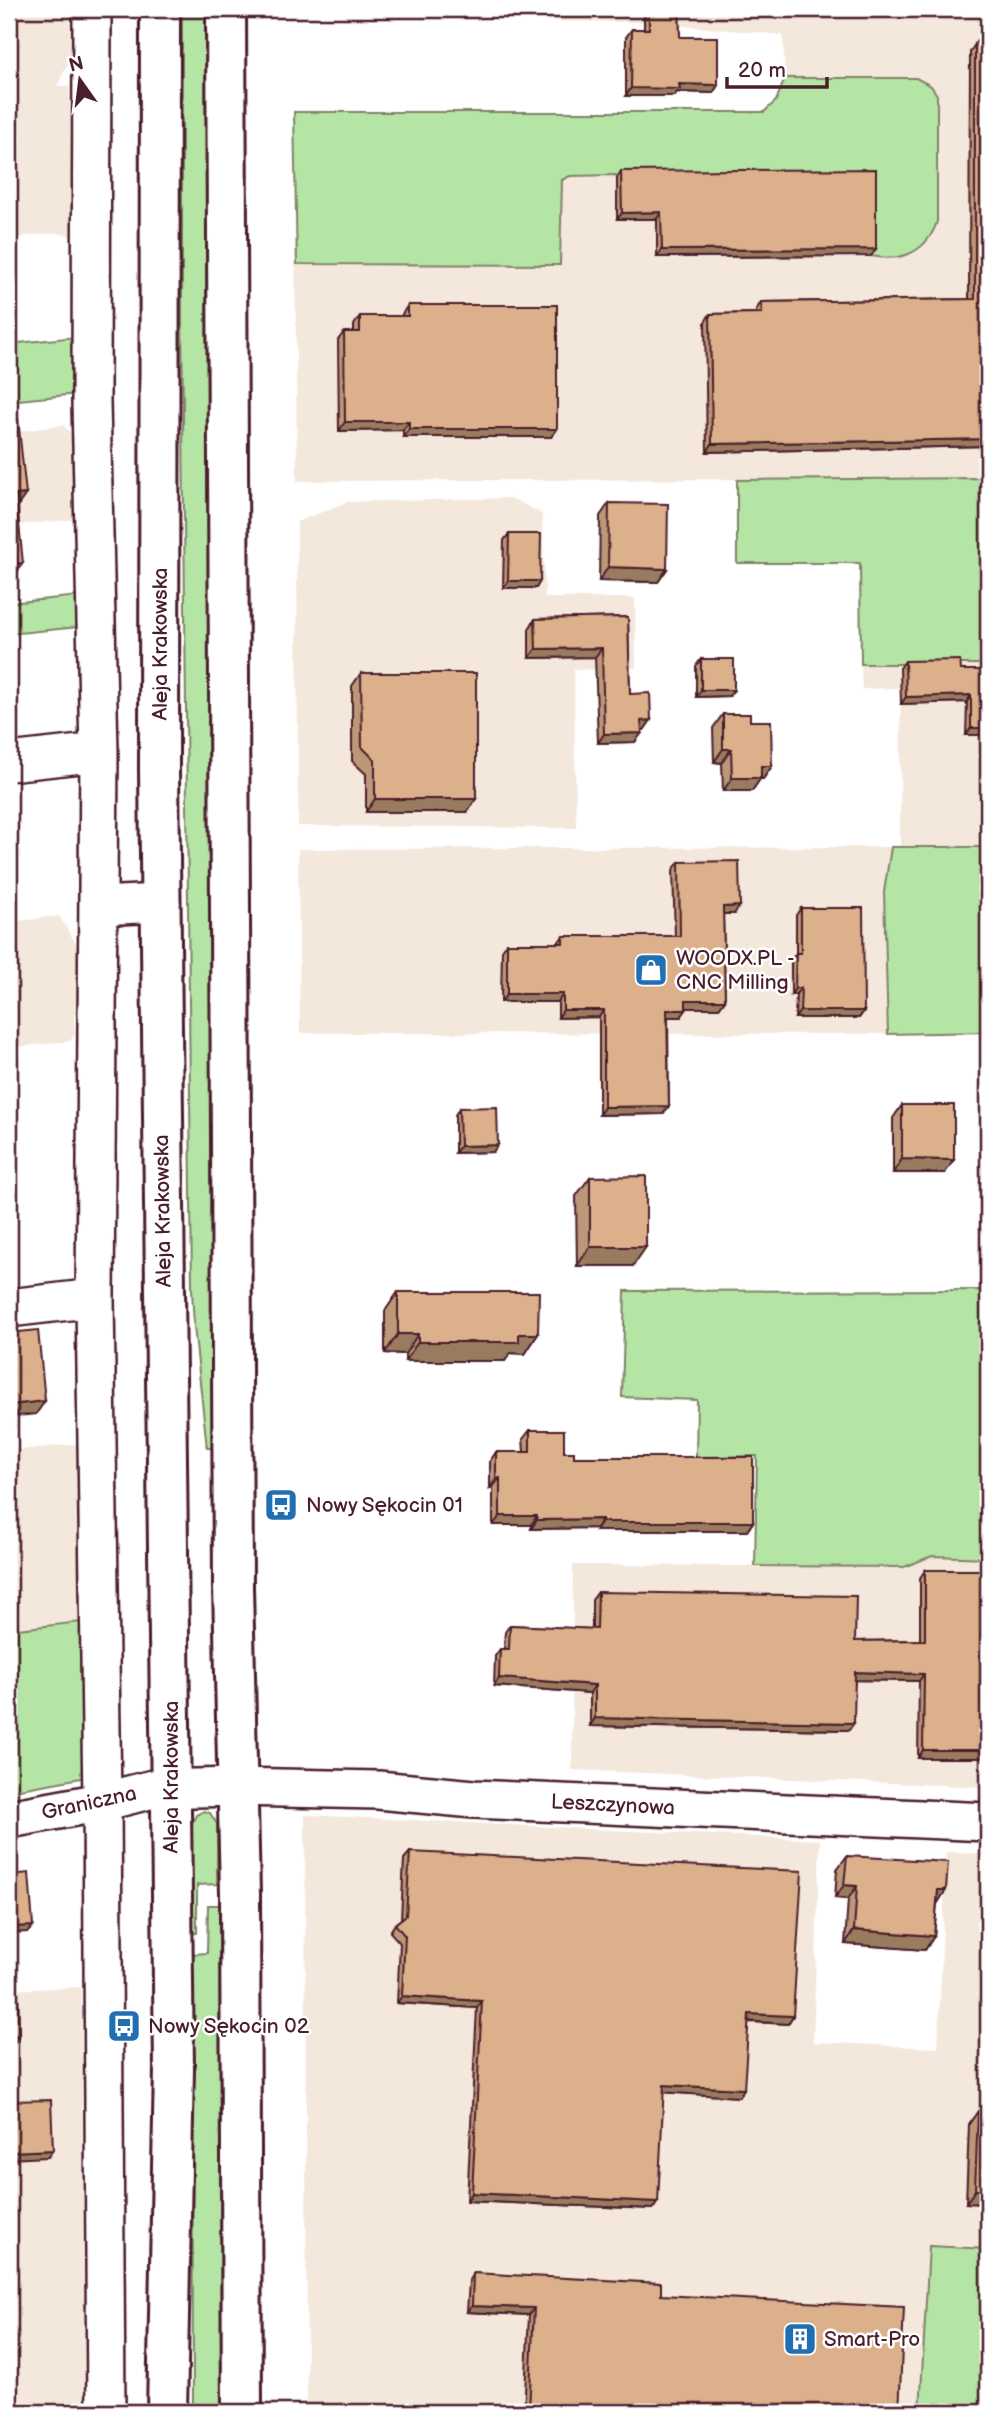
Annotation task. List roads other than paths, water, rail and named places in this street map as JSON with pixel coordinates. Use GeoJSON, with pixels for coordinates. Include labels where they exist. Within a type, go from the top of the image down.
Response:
{"type":"FeatureCollection","features":[{"type":"Feature","properties":{"kind":"main road","name":"Aleja Krakowska"},"geometry":{"type":"LineString","coordinates":[[160,9],[159,770],[174,2069],[167,2412]]}},
{"type":"Feature","properties":{"kind":"main road"},"geometry":{"type":"LineString","coordinates":[[226,9],[233,1587],[240,1893],[242,2412]]}},
{"type":"Feature","properties":{"kind":"street"},"geometry":{"type":"LineString","coordinates":[[92,9],[91,402],[99,752],[95,1298],[106,2412]]}},
{"type":"Feature","properties":{"kind":"street"},"geometry":{"type":"LineString","coordinates":[[9,762],[99,752]]}},
{"type":"Feature","properties":{"kind":"street"},"geometry":{"type":"LineString","coordinates":[[98,906],[161,903]]}},
{"type":"Feature","properties":{"kind":"street"},"geometry":{"type":"LineString","coordinates":[[9,1308],[95,1298]]}},
{"type":"Feature","properties":{"kind":"street","name":"Leszczynowa"},"geometry":{"type":"LineString","coordinates":[[170,1788],[378,1790],[474,1799],[988,1822]]}},
{"type":"Feature","properties":{"kind":"street","name":"Graniczna"},"geometry":{"type":"LineString","coordinates":[[9,1819],[170,1788]]}},
{"type":"Feature","properties":{"kind":"place","name":"WOODX.PL - CNC Milling"},"geometry":{"type":"Point","coordinates":[651,970]}},
{"type":"Feature","properties":{"kind":"place","name":"Nowy Sękocin 01"},"geometry":{"type":"Point","coordinates":[281,1505]}},
{"type":"Feature","properties":{"kind":"place","name":"Nowy Sękocin 02"},"geometry":{"type":"Point","coordinates":[124,2026]}},
{"type":"Feature","properties":{"kind":"place","name":"Smart-Pro"},"geometry":{"type":"Point","coordinates":[800,2339]}}]}
